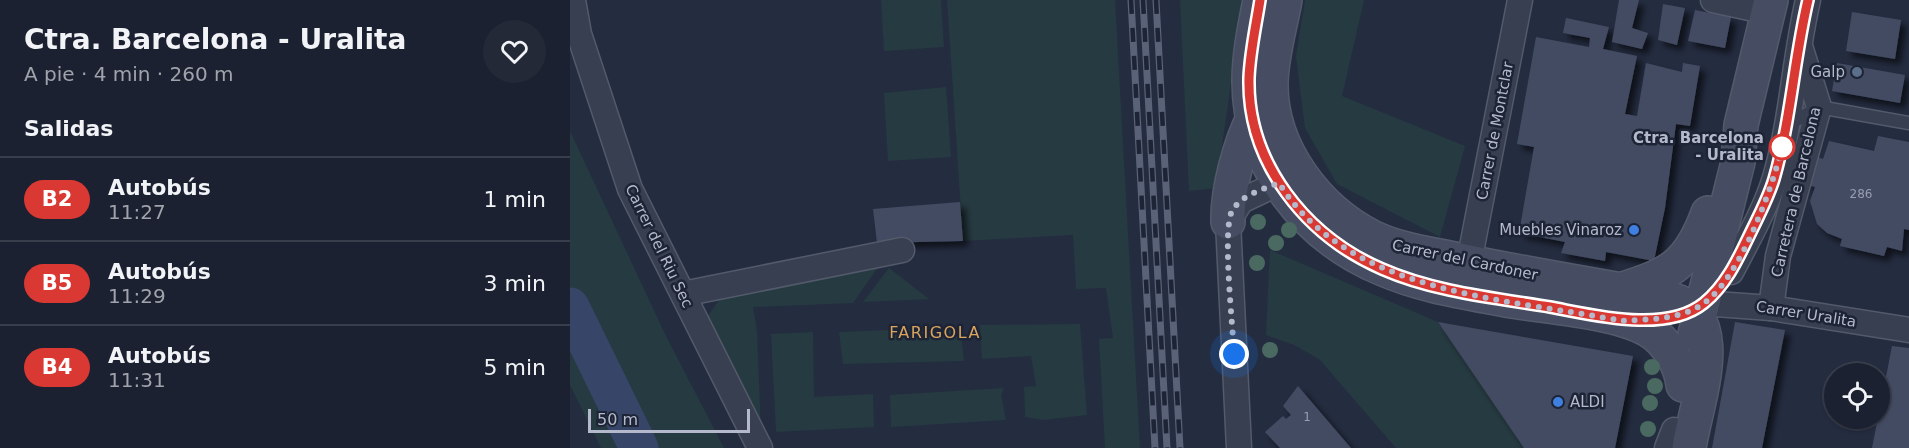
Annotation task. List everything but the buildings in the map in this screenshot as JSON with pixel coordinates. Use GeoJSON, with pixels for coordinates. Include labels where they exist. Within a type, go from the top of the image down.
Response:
{"type":"FeatureCollection","features":[{"type":"Feature","properties":{"kind":"street","name":"Carrer del Riu Sec"},"geometry":{"type":"LineString","coordinates":[[573,0],[579,33],[630,189],[760,448]]}},
{"type":"Feature","properties":{"kind":"street","name":"Carrer del Cardoner"},"geometry":{"type":"LineString","coordinates":[[1260,0],[1249,79],[1252,118],[1257,139],[1279,183],[1301,212],[1322,231],[1367,261],[1432,286],[1466,277]]}},
{"type":"Feature","properties":{"kind":"street","name":"Carrer del Cardoner"},"geometry":{"type":"LineString","coordinates":[[1285,0],[1271,86],[1279,128],[1300,173],[1330,209],[1372,237],[1466,277],[1671,316],[1699,308]]}},
{"type":"Feature","properties":{"kind":"street","name":"Carrer de Montclar"},"geometry":{"type":"LineString","coordinates":[[1466,277],[1520,0]]}},
{"type":"Feature","properties":{"kind":"street"},"geometry":{"type":"LineString","coordinates":[[1713,0],[1794,4]]}},
{"type":"Feature","properties":{"kind":"street"},"geometry":{"type":"LineString","coordinates":[[1621,305],[1656,277],[1684,260],[1698,241],[1727,154],[1742,125],[1794,4]]}},
{"type":"Feature","properties":{"kind":"street"},"geometry":{"type":"LineString","coordinates":[[1699,308],[1731,272],[1794,4]]}},
{"type":"Feature","properties":{"kind":"street","name":"Carretera de Barcelona"},"geometry":{"type":"LineString","coordinates":[[1771,308],[1778,256],[1819,107],[1799,44],[1794,4]]}},
{"type":"Feature","properties":{"kind":"street","name":"Carretera de Barcelona"},"geometry":{"type":"LineString","coordinates":[[1731,272],[1773,182],[1787,125],[1799,44]]}},
{"type":"Feature","properties":{"kind":"street"},"geometry":{"type":"LineString","coordinates":[[1239,448],[1227,203],[1246,133],[1271,86]]}},
{"type":"Feature","properties":{"kind":"street"},"geometry":{"type":"LineString","coordinates":[[1680,445],[1683,385],[1699,308],[1738,162],[1742,125]]}},
{"type":"Feature","properties":{"kind":"street"},"geometry":{"type":"LineString","coordinates":[[1228,222],[1241,201],[1279,183]]}},
{"type":"Feature","properties":{"kind":"street"},"geometry":{"type":"LineString","coordinates":[[683,294],[902,250]]}},
{"type":"Feature","properties":{"kind":"street","name":"Carrer del Cardoner"},"geometry":{"type":"LineString","coordinates":[[1621,305],[1663,343],[1680,368],[1683,385]]}},
{"type":"Feature","properties":{"kind":"street"},"geometry":{"type":"LineString","coordinates":[[1680,445],[1707,351],[1707,339],[1699,308]]}},
{"type":"Feature","properties":{"kind":"street","name":"Carrer Uralita"},"geometry":{"type":"LineString","coordinates":[[1699,308],[1771,308],[1909,330]]}},
{"type":"Feature","properties":{"kind":"lane"},"geometry":{"type":"LineString","coordinates":[[1787,125],[1819,107],[1909,123]]}},
{"type":"Feature","properties":{"kind":"shaded area"},"geometry":{"type":"Polygon","coordinates":[[[881,0],[941,0],[944,47],[884,51],[881,0]]]}},
{"type":"Feature","properties":{"kind":"shaded area"},"geometry":{"type":"Polygon","coordinates":[[[947,0],[1115,0],[1140,448],[1105,448],[1099,339],[1113,338],[1106,288],[1076,289],[1073,235],[963,241],[947,0]]]}},
{"type":"Feature","properties":{"kind":"shaded area"},"geometry":{"type":"Polygon","coordinates":[[[1180,0],[1243,0],[1216,188],[1189,191],[1180,0]]]}},
{"type":"Feature","properties":{"kind":"shaded area"},"geometry":{"type":"Polygon","coordinates":[[[1305,0],[1364,0],[1342,96],[1465,146],[1440,237],[1337,184],[1305,128],[1296,56],[1305,0]]]}},
{"type":"Feature","properties":{"kind":"shaded area"},"geometry":{"type":"Polygon","coordinates":[[[946,87],[951,157],[888,161],[884,93],[946,87]]]}},
{"type":"Feature","properties":{"kind":"shaded area"},"geometry":{"type":"Polygon","coordinates":[[[570,131],[665,334],[724,448],[601,448],[570,385],[570,131]]]}},
{"type":"Feature","properties":{"kind":"shaded area"},"geometry":{"type":"Polygon","coordinates":[[[1270,250],[1438,322],[1524,448],[1396,448],[1319,359],[1294,345],[1266,335],[1270,250]]]}},
{"type":"Feature","properties":{"kind":"shaded area"},"geometry":{"type":"Polygon","coordinates":[[[881,263],[853,303],[753,307],[757,331],[761,432],[704,321],[722,296],[881,263]]]}},
{"type":"Feature","properties":{"kind":"shaded area"},"geometry":{"type":"Polygon","coordinates":[[[889,268],[929,299],[863,302],[889,268]]]}},
{"type":"Feature","properties":{"kind":"shaded area"},"geometry":{"type":"Polygon","coordinates":[[[1080,324],[1087,415],[1043,420],[1025,417],[1024,387],[1036,386],[1031,356],[982,359],[980,325],[1080,324]]]}},
{"type":"Feature","properties":{"kind":"shaded area"},"geometry":{"type":"Polygon","coordinates":[[[960,327],[964,361],[843,364],[839,332],[960,327]]]}},
{"type":"Feature","properties":{"kind":"shaded area"},"geometry":{"type":"Polygon","coordinates":[[[813,332],[814,397],[873,394],[874,427],[776,432],[771,334],[813,332]]]}},
{"type":"Feature","properties":{"kind":"shaded area"},"geometry":{"type":"Polygon","coordinates":[[[1004,388],[1001,395],[1006,420],[891,427],[890,395],[1004,388]]]}},
{"type":"Feature","properties":{"kind":"waterway"},"geometry":{"type":"LineString","coordinates":[[570,307],[639,448]]}},
{"type":"Feature","properties":{"kind":"railway"},"geometry":{"type":"LineString","coordinates":[[1131,0],[1155,448]]}},
{"type":"Feature","properties":{"kind":"railway"},"geometry":{"type":"LineString","coordinates":[[1143,0],[1167,448]]}},
{"type":"Feature","properties":{"kind":"railway"},"geometry":{"type":"LineString","coordinates":[[1156,0],[1180,448]]}},
{"type":"Feature","properties":{"kind":"bus line","name":"B2"},"geometry":{"type":"LineString","coordinates":[[1260,0],[1249,79],[1252,118],[1257,139],[1267,162],[1288,197],[1322,231],[1367,261],[1432,286],[1622,321],[1679,315],[1691,310],[1703,304],[1731,272],[1773,182],[1787,125],[1808,0]]}},
{"type":"Feature","properties":{"kind":"place","name":"Galp"},"geometry":{"type":"Point","coordinates":[1857,72]}},
{"type":"Feature","properties":{"kind":"place","name":"Ctra. Barcelona - Uralita"},"geometry":{"type":"Point","coordinates":[1782,147]}},
{"type":"Feature","properties":{"kind":"place","name":"Muebles Vinaroz"},"geometry":{"type":"Point","coordinates":[1634,230]}},
{"type":"Feature","properties":{"kind":"place","name":"ALDI"},"geometry":{"type":"Point","coordinates":[1558,402]}},
{"type":"Feature","properties":{"kind":"district","name":"FARIGOLA"},"geometry":{"type":"Point","coordinates":[935,332]}},
{"type":"Feature","properties":{"kind":"route"},"geometry":{"type":"LineString","coordinates":[[1234,354],[1228,222],[1241,201],[1279,183],[1301,212],[1322,231],[1344,247],[1381,268],[1432,286],[1622,321],[1679,315],[1703,304],[1718,288],[1731,272],[1765,201],[1773,182],[1783,144],[1782,147]]}}]}
